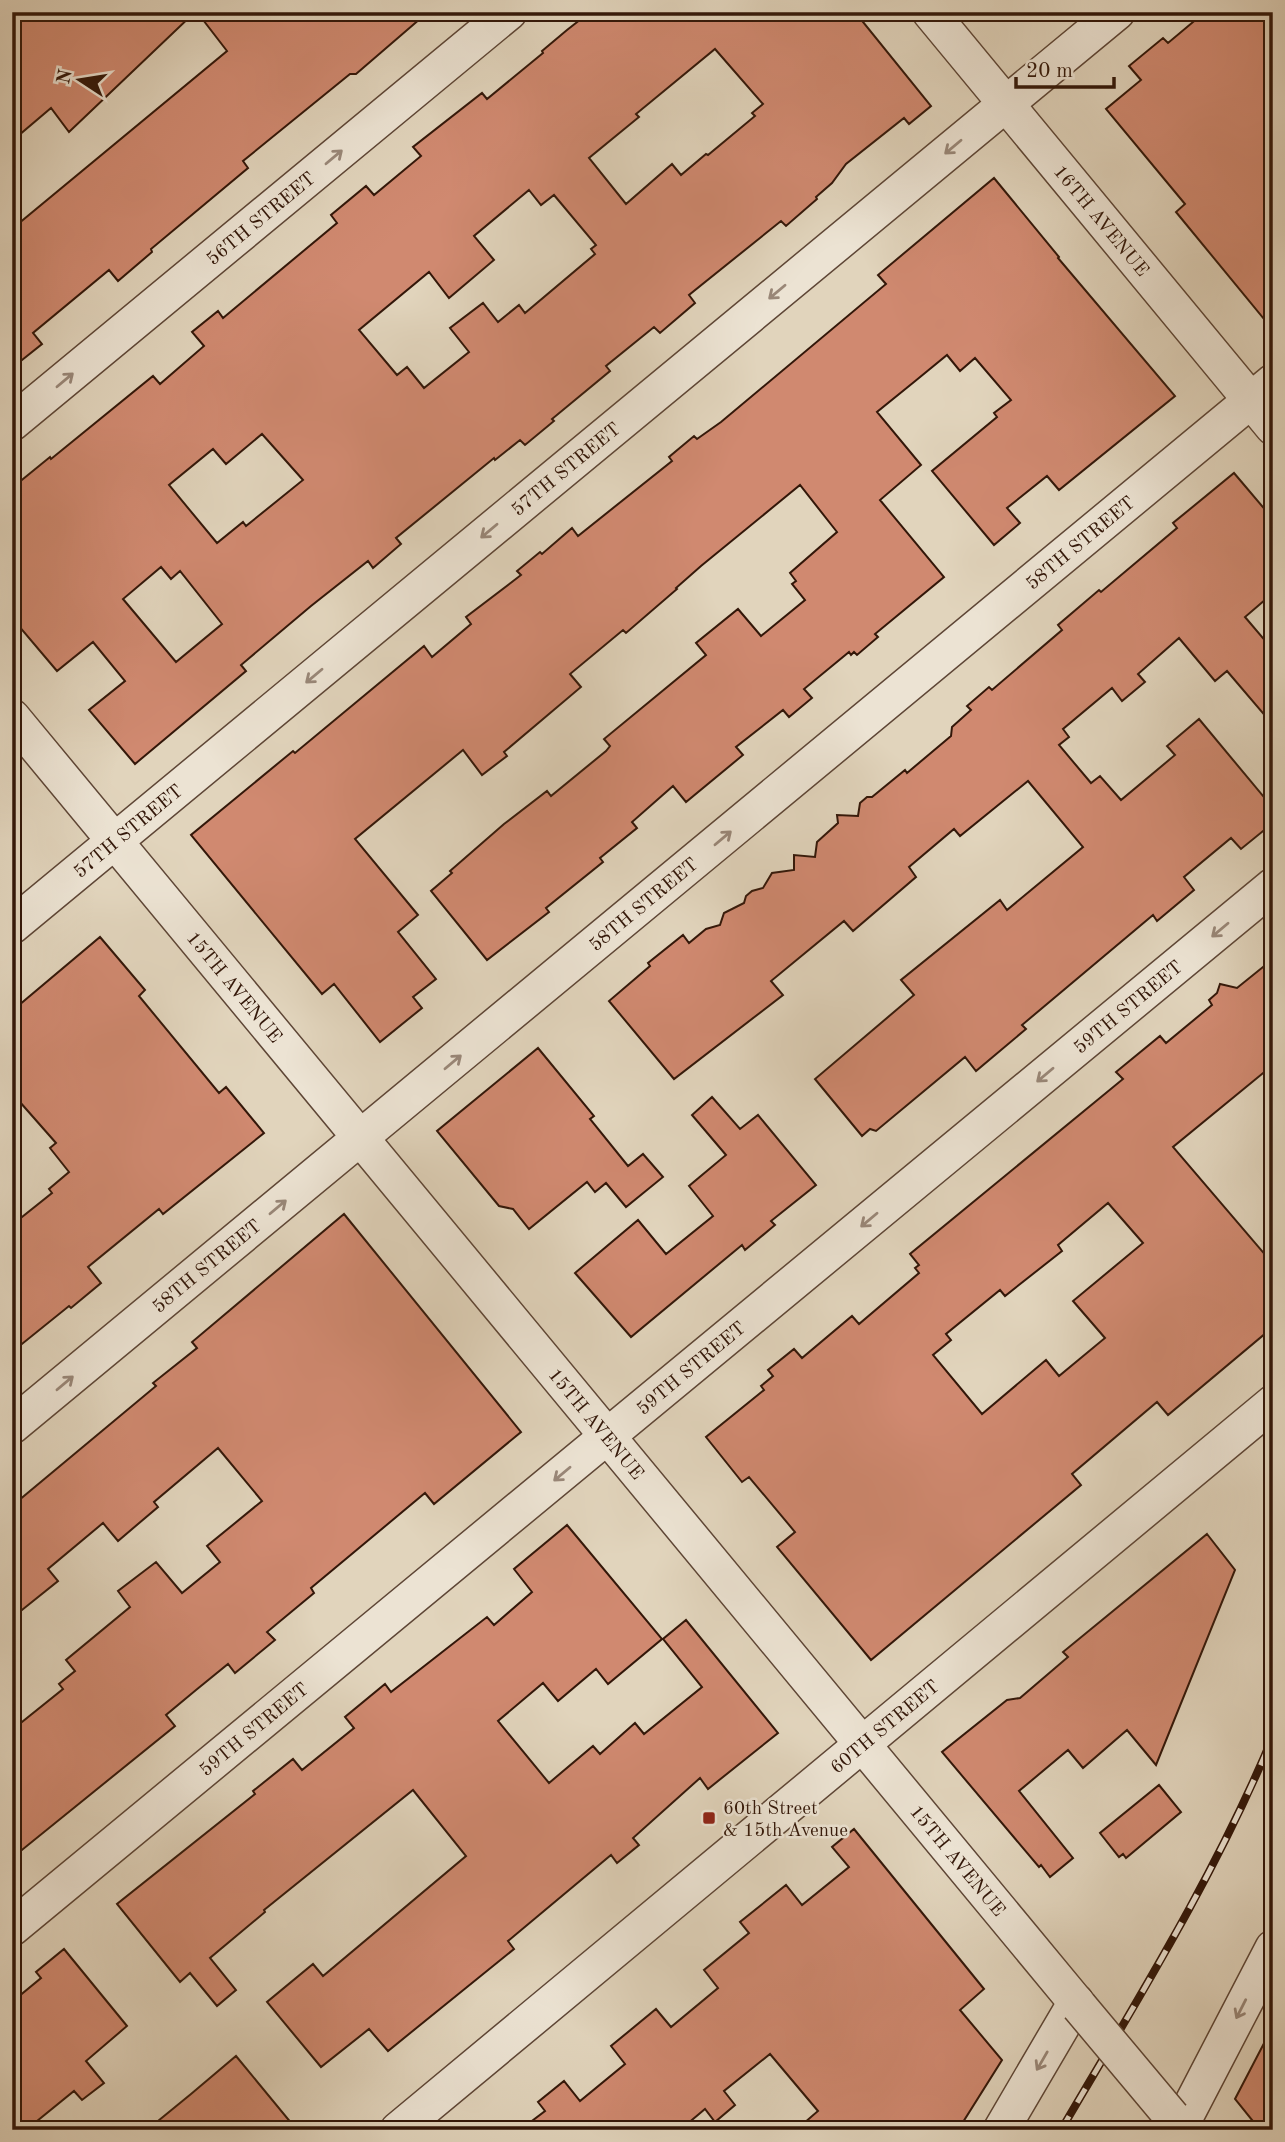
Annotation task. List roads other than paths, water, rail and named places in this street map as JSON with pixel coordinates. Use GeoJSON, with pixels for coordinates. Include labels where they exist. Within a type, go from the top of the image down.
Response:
{"type":"FeatureCollection","features":[{"type":"Feature","properties":{"kind":"street","name":"56TH STREET"},"geometry":{"type":"LineString","coordinates":[[12,423],[509,12]]}},
{"type":"Feature","properties":{"kind":"street","name":"16TH AVENUE"},"geometry":{"type":"LineString","coordinates":[[930,12],[1005,103],[1262,391],[1273,427]]}},
{"type":"Feature","properties":{"kind":"street","name":"57TH STREET"},"geometry":{"type":"LineString","coordinates":[[12,926],[1116,12]]}},
{"type":"Feature","properties":{"kind":"street","name":"58TH STREET"},"geometry":{"type":"LineString","coordinates":[[12,1426],[1262,391]]}},
{"type":"Feature","properties":{"kind":"street","name":"15TH AVENUE"},"geometry":{"type":"LineString","coordinates":[[12,718],[1178,2124]]}},
{"type":"Feature","properties":{"kind":"street","name":"59TH STREET"},"geometry":{"type":"LineString","coordinates":[[12,1928],[1273,886]]}},
{"type":"Feature","properties":{"kind":"street","name":"60TH STREET"},"geometry":{"type":"LineString","coordinates":[[398,2130],[1273,1403]]}},
{"type":"Feature","properties":{"kind":"street"},"geometry":{"type":"LineString","coordinates":[[1178,2124],[1273,1948]]}},
{"type":"Feature","properties":{"kind":"street"},"geometry":{"type":"LineString","coordinates":[[1001,2130],[1078,2004]]}},
{"type":"Feature","properties":{"kind":"railway"},"geometry":{"type":"LineString","coordinates":[[1061,2130],[1201,1888],[1273,1736]]}},
{"type":"Feature","properties":{"kind":"place","name":"60th Street & 15th Avenue"},"geometry":{"type":"Point","coordinates":[709,1818]}}]}
